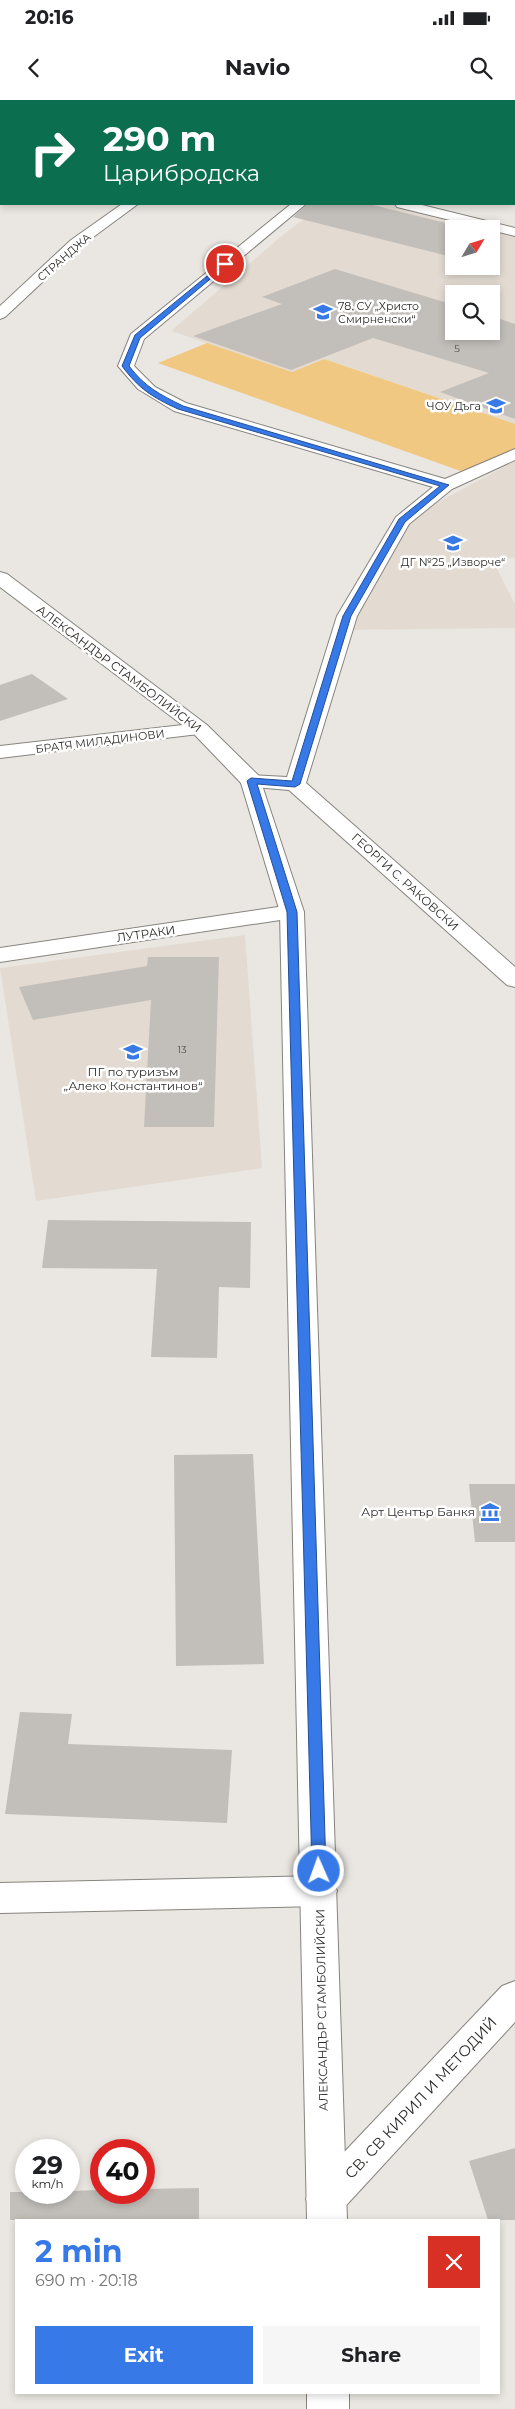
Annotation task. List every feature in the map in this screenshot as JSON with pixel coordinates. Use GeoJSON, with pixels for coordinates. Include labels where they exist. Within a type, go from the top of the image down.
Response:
{"type":"FeatureCollection","features":[{"type":"Feature","properties":{"kind":"street","name":"СТРАНДЖА"},"geometry":{"type":"LineString","coordinates":[[0,314],[76,243],[130,205]]}},
{"type":"Feature","properties":{"kind":"street"},"geometry":{"type":"LineString","coordinates":[[298,205],[137,337],[126,366],[139,384],[156,396],[180,407],[446,485]]}},
{"type":"Feature","properties":{"kind":"street"},"geometry":{"type":"LineString","coordinates":[[406,205],[515,232]]}},
{"type":"Feature","properties":{"kind":"street"},"geometry":{"type":"LineString","coordinates":[[251,781],[295,784],[347,616],[402,521],[446,485],[515,454]]}},
{"type":"Feature","properties":{"kind":"street","name":"АЛЕКСАНДЪР СТАМБОЛИЙСКИ"},"geometry":{"type":"LineString","coordinates":[[0,578],[200,729],[251,781],[292,912],[327,2210]]}},
{"type":"Feature","properties":{"kind":"street","name":"БРАТЯ МИЛАДИНОВИ"},"geometry":{"type":"LineString","coordinates":[[0,752],[200,729]]}},
{"type":"Feature","properties":{"kind":"street","name":"ГЕОРГИ С. РАКОВСКИ"},"geometry":{"type":"LineString","coordinates":[[295,784],[515,980]]}},
{"type":"Feature","properties":{"kind":"street","name":"ЛУТРАКИ"},"geometry":{"type":"LineString","coordinates":[[0,955],[292,912]]}},
{"type":"Feature","properties":{"kind":"street"},"geometry":{"type":"LineString","coordinates":[[0,1898],[319,1890]]}},
{"type":"Feature","properties":{"kind":"street","name":"СВ. СВ КИРИЛ И МЕТОДИЙ"},"geometry":{"type":"LineString","coordinates":[[327,2210],[515,1997]]}},
{"type":"Feature","properties":{"kind":"street"},"geometry":{"type":"LineString","coordinates":[[328,2394],[328,2409]]}},
{"type":"Feature","properties":{"kind":"shaded area","name":"78. СУ „Христо Смирненски“"},"geometry":{"type":"Polygon","coordinates":[[[323,205],[396,205],[454,220],[445,220],[445,275],[500,275],[500,232],[515,236],[515,424],[324,359],[292,372],[171,331],[285,233],[323,205]]]}},
{"type":"Feature","properties":{"kind":"shaded area"},"geometry":{"type":"Polygon","coordinates":[[[207,343],[292,372],[324,359],[515,424],[515,449],[466,473],[158,363],[207,343]]]}},
{"type":"Feature","properties":{"kind":"shaded area","name":"ДГ №25 „Изворче“"},"geometry":{"type":"Polygon","coordinates":[[[515,461],[515,558],[492,559],[515,604],[515,628],[350,630],[400,529],[440,501],[515,461]]]}},
{"type":"Feature","properties":{"kind":"shaded area","name":"ПГ по туризъм „Алеко Константинов“"},"geometry":{"type":"Polygon","coordinates":[[[245,935],[262,1168],[36,1201],[0,968],[245,935]]]}},
{"type":"Feature","properties":{"kind":"building"},"geometry":{"type":"Polygon","coordinates":[[[307,205],[373,205],[445,223],[445,255],[293,217],[307,205]]]}},
{"type":"Feature","properties":{"kind":"building"},"geometry":{"type":"Polygon","coordinates":[[[335,269],[445,302],[445,340],[500,340],[500,319],[515,324],[515,419],[440,392],[489,373],[373,338],[291,370],[193,336],[282,304],[262,297],[335,269]]]}},
{"type":"Feature","properties":{"kind":"building"},"geometry":{"type":"Polygon","coordinates":[[[32,674],[68,699],[0,721],[0,685],[32,674]]]}},
{"type":"Feature","properties":{"kind":"building"},"geometry":{"type":"Polygon","coordinates":[[[148,957],[219,957],[214,1127],[144,1127],[151,1000],[33,1020],[19,987],[147,966],[148,957]]]}},
{"type":"Feature","properties":{"kind":"building"},"geometry":{"type":"Polygon","coordinates":[[[48,1220],[251,1222],[250,1288],[219,1287],[217,1358],[151,1357],[157,1269],[42,1268],[48,1220]]]}},
{"type":"Feature","properties":{"kind":"building"},"geometry":{"type":"Polygon","coordinates":[[[253,1454],[264,1664],[176,1666],[174,1455],[253,1454]]]}},
{"type":"Feature","properties":{"kind":"building"},"geometry":{"type":"Polygon","coordinates":[[[469,1484],[515,1484],[515,1542],[475,1542],[469,1484]]]}},
{"type":"Feature","properties":{"kind":"building"},"geometry":{"type":"Polygon","coordinates":[[[20,1712],[72,1714],[68,1744],[232,1750],[227,1823],[5,1814],[20,1712]]]}},
{"type":"Feature","properties":{"kind":"building"},"geometry":{"type":"Polygon","coordinates":[[[515,2148],[515,2220],[488,2219],[469,2161],[515,2148]]]}},
{"type":"Feature","properties":{"kind":"building"},"geometry":{"type":"Polygon","coordinates":[[[199,2188],[199,2219],[10,2220],[10,2192],[15,2192],[15,2204],[80,2204],[80,2191],[90,2190],[90,2204],[155,2204],[155,2189],[199,2188]]]}},
{"type":"Feature","properties":{"kind":"place","name":"78. СУ „Христо Смирненски“"},"geometry":{"type":"Point","coordinates":[323,312]}},
{"type":"Feature","properties":{"kind":"place","name":"ЧОУ Дъга"},"geometry":{"type":"Point","coordinates":[496,406]}},
{"type":"Feature","properties":{"kind":"place","name":"ДГ №25 „Изворче“"},"geometry":{"type":"Point","coordinates":[453,543]}},
{"type":"Feature","properties":{"kind":"place","name":"ПГ по туризъм „Алеко Константинов“"},"geometry":{"type":"Point","coordinates":[133,1052]}},
{"type":"Feature","properties":{"kind":"place","name":"Арт Център Банкя"},"geometry":{"type":"Point","coordinates":[490,1512]}},
{"type":"Feature","properties":{"kind":"route"},"geometry":{"type":"LineString","coordinates":[[225,264],[137,337],[129,352],[126,366],[139,384],[156,396],[180,407],[446,485],[402,521],[347,616],[295,784],[251,781],[292,912],[319,1871]]}}]}
